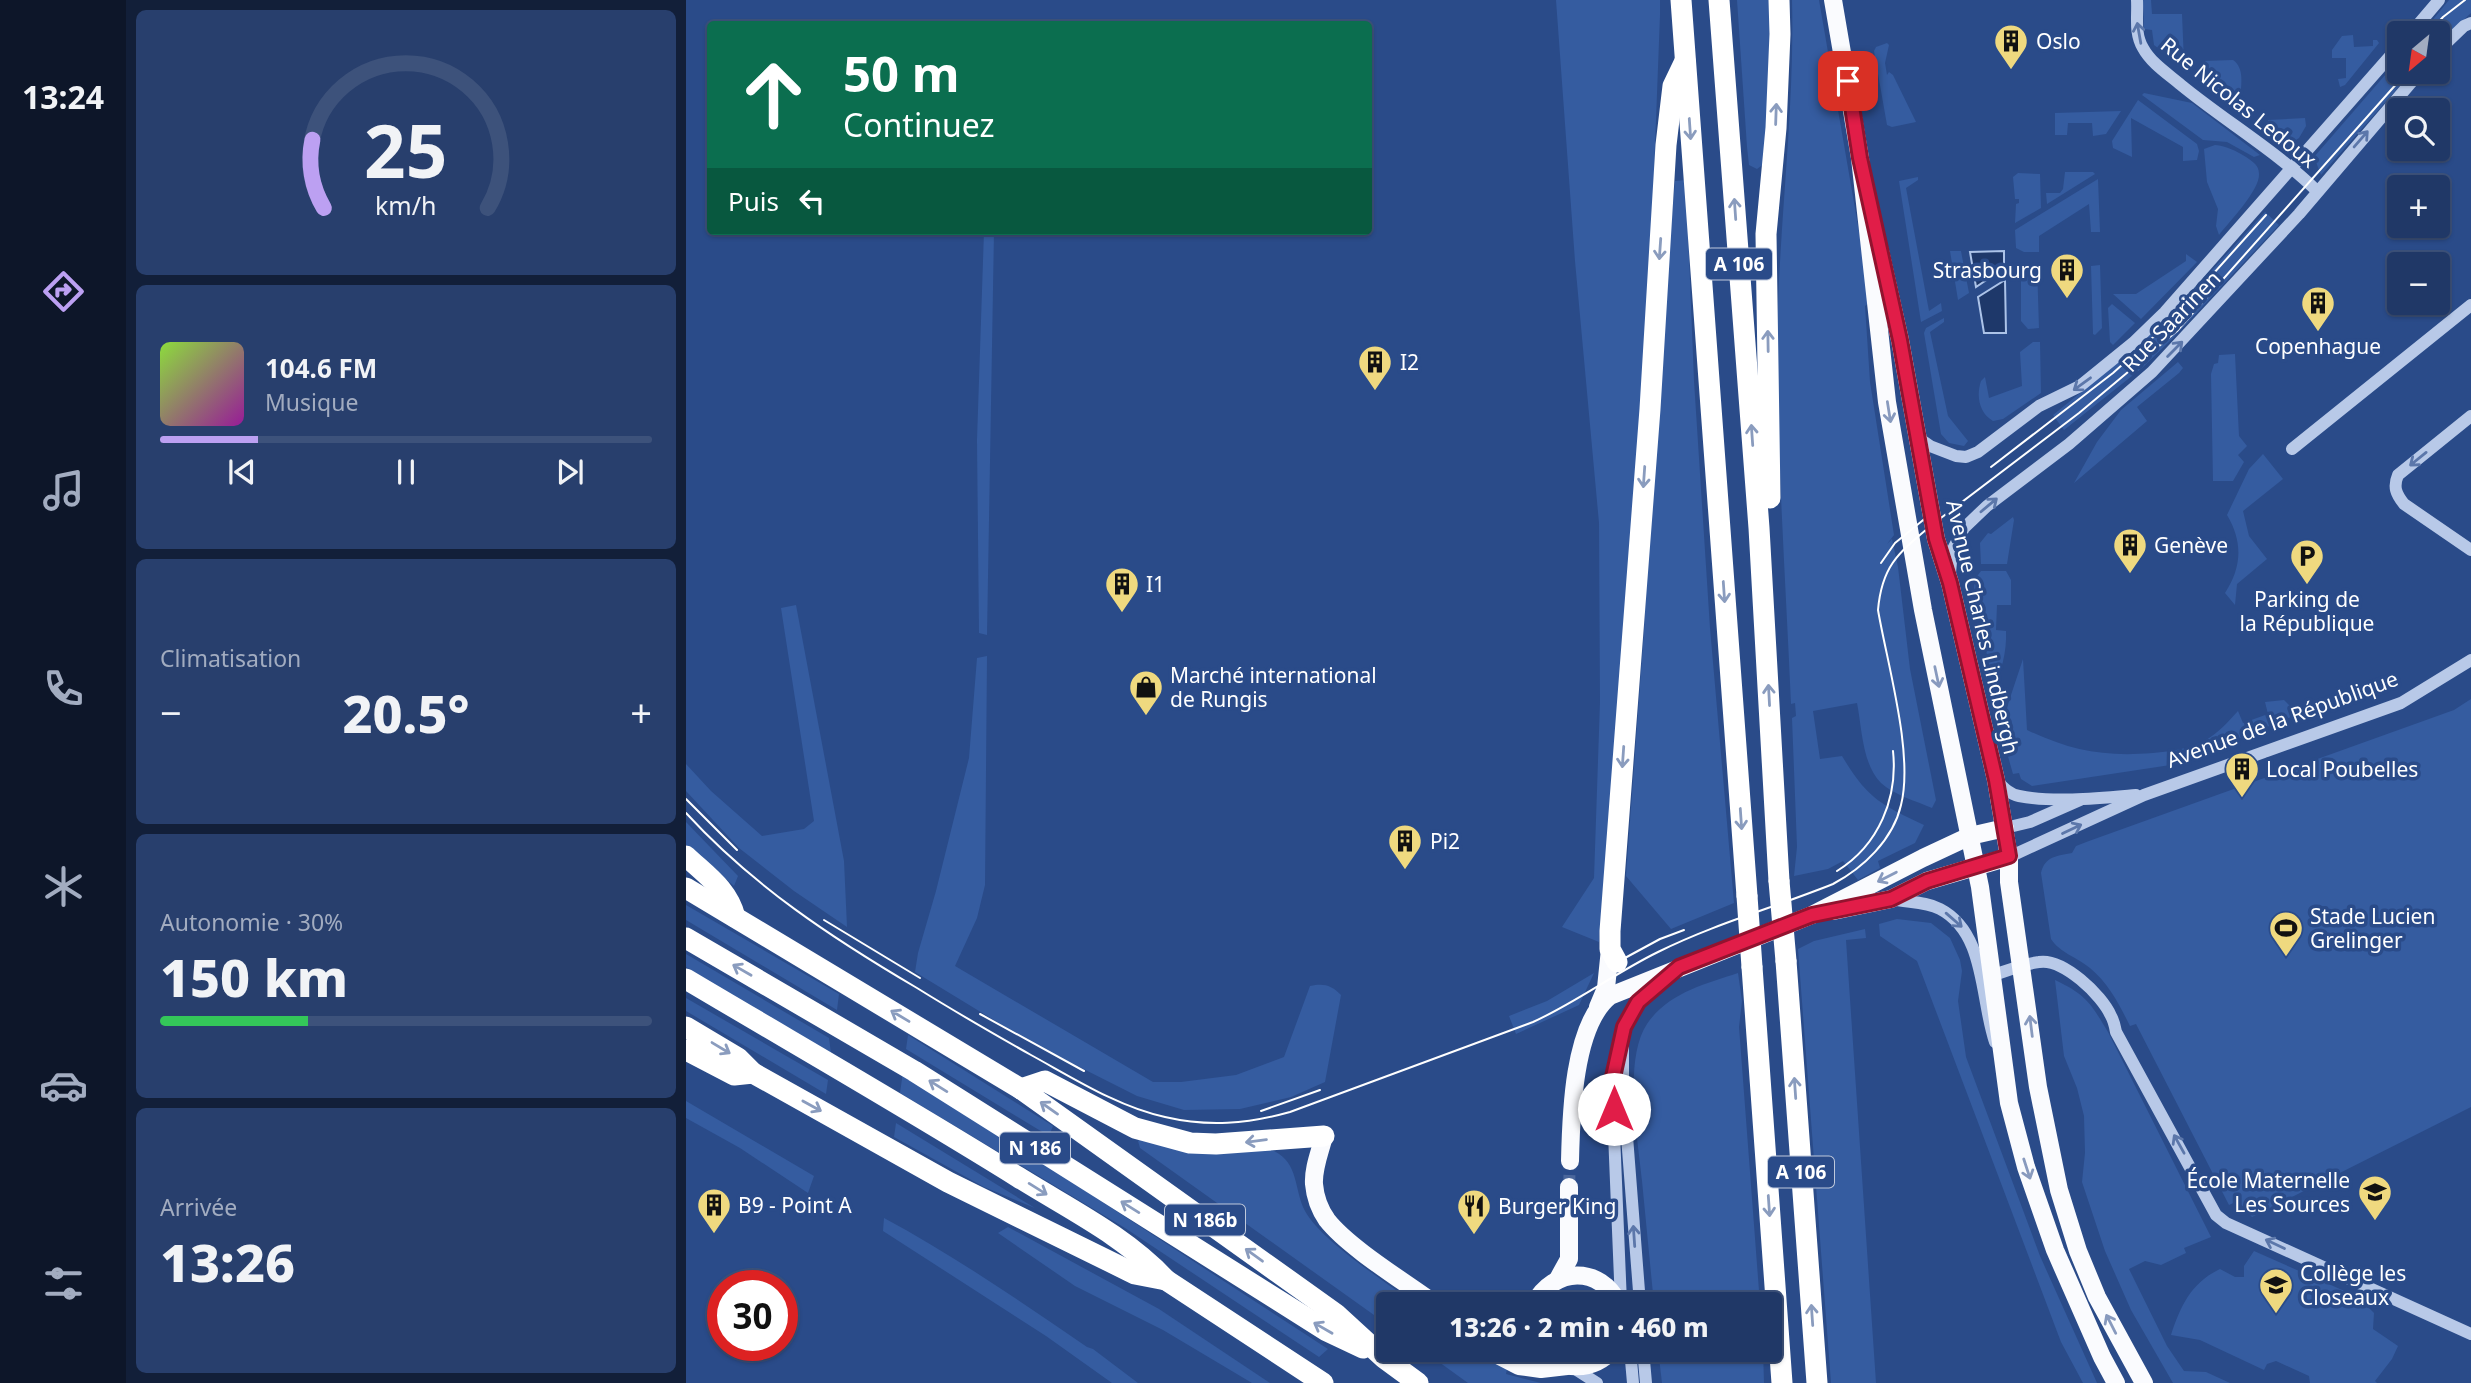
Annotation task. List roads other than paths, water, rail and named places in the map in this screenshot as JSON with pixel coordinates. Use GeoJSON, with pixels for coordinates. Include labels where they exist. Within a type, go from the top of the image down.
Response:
{"type":"FeatureCollection","features":[{"type":"Feature","properties":{"kind":"highway","name":"A 106"},"geometry":{"type":"LineString","coordinates":[[1681,0],[1782,1383]]}},
{"type":"Feature","properties":{"kind":"highway","name":"A 106"},"geometry":{"type":"LineString","coordinates":[[1719,0],[1759,528],[1779,881],[1817,1383]]}},
{"type":"Feature","properties":{"kind":"highway"},"geometry":{"type":"LineString","coordinates":[[1759,528],[1770,515],[1766,234],[1776,128],[1779,0]]}},
{"type":"Feature","properties":{"kind":"highway"},"geometry":{"type":"LineString","coordinates":[[1613,956],[1666,145],[1673,86],[1685,61]]}},
{"type":"Feature","properties":{"kind":"highway"},"geometry":{"type":"LineString","coordinates":[[686,856],[724,891],[731,903],[734,917]]}},
{"type":"Feature","properties":{"kind":"highway","name":"N 186b"},"geometry":{"type":"LineString","coordinates":[[686,888],[1021,1089],[1336,1314],[1376,1351]]}},
{"type":"Feature","properties":{"kind":"highway","name":"N 186"},"geometry":{"type":"LineString","coordinates":[[686,937],[914,1071],[1327,1331],[1376,1354]]}},
{"type":"Feature","properties":{"kind":"highway","name":"N 186"},"geometry":{"type":"LineString","coordinates":[[686,979],[965,1144],[1112,1235],[1147,1259],[1166,1280],[1324,1383]]}},
{"type":"Feature","properties":{"kind":"highway"},"geometry":{"type":"LineString","coordinates":[[686,1027],[738,1058],[753,1073],[948,1182],[1026,1218],[1135,1274],[1166,1280]]}},
{"type":"Feature","properties":{"kind":"highway"},"geometry":{"type":"LineString","coordinates":[[686,1050],[734,1075],[753,1073]]}},
{"type":"Feature","properties":{"kind":"highway"},"geometry":{"type":"LineString","coordinates":[[1021,1089],[1045,1081],[1135,1128],[1190,1143],[1216,1144],[1324,1136]]}},
{"type":"Feature","properties":{"kind":"highway","name":"N 186"},"geometry":{"type":"LineString","coordinates":[[1389,1362],[1418,1383]]}},
{"type":"Feature","properties":{"kind":"main road","name":"Avenue Charles Lindbergh"},"geometry":{"type":"LineString","coordinates":[[1833,0],[1860,158],[1900,340],[1936,539],[1950,583],[1996,780],[2009,856],[2009,882],[2043,1111],[2066,1217],[2097,1297],[2144,1383]]}},
{"type":"Feature","properties":{"kind":"main road","name":"Avenue Charles Lindbergh"},"geometry":{"type":"LineString","coordinates":[[1860,158],[1889,415],[1923,610],[1976,866],[2009,1103],[2026,1167],[2055,1250],[2116,1383]]}},
{"type":"Feature","properties":{"kind":"main road","name":"Avenue de la République"},"geometry":{"type":"LineString","coordinates":[[1812,915],[1970,836],[2005,828]]}},
{"type":"Feature","properties":{"kind":"main road"},"geometry":{"type":"LineString","coordinates":[[1597,1008],[1618,991],[1648,985],[1679,967],[1812,915],[1891,899],[1927,881],[2009,856]]}},
{"type":"Feature","properties":{"kind":"main road"},"geometry":{"type":"LineString","coordinates":[[1613,956],[1628,975],[1648,985]]}},
{"type":"Feature","properties":{"kind":"main road"},"geometry":{"type":"LineString","coordinates":[[1570,1161],[1571,1117],[1582,1051],[1587,1029],[1606,988],[1613,956]]}},
{"type":"Feature","properties":{"kind":"main road"},"geometry":{"type":"LineString","coordinates":[[1324,1136],[1314,1184],[1320,1207],[1327,1219],[1358,1247],[1419,1292]]}},
{"type":"Feature","properties":{"kind":"main road"},"geometry":{"type":"LineString","coordinates":[[1542,1292],[1558,1279],[1569,1259],[1569,1187]]}},
{"type":"Feature","properties":{"kind":"main road"},"geometry":{"type":"LineString","coordinates":[[1558,1279],[1583,1275],[1606,1285],[1611,1292]]}},
{"type":"Feature","properties":{"kind":"main road"},"geometry":{"type":"LineString","coordinates":[[1511,1362],[1519,1366],[1541,1369],[1591,1365],[1598,1362]]}},
{"type":"Feature","properties":{"kind":"main road"},"geometry":{"type":"LineString","coordinates":[[1555,1362],[1569,1366]]}},
{"type":"Feature","properties":{"kind":"street","name":"Rue Nicolas Ledoux"},"geometry":{"type":"LineString","coordinates":[[2137,0],[2137,30],[2150,59],[2317,191]]}},
{"type":"Feature","properties":{"kind":"street"},"geometry":{"type":"LineString","coordinates":[[2421,21],[2439,0]]}},
{"type":"Feature","properties":{"kind":"street"},"geometry":{"type":"LineString","coordinates":[[2450,39],[2471,23]]}},
{"type":"Feature","properties":{"kind":"street","name":"Rue Saarinen"},"geometry":{"type":"LineString","coordinates":[[1917,437],[1944,452],[1966,457],[1978,453],[2039,406],[2080,386],[2133,343],[2165,312],[2387,60]]}},
{"type":"Feature","properties":{"kind":"street","name":"Rue Saarinen"},"geometry":{"type":"LineString","coordinates":[[1950,583],[1952,551],[1964,528],[1987,506],[2069,444],[2186,338],[2410,84]]}},
{"type":"Feature","properties":{"kind":"street"},"geometry":{"type":"LineString","coordinates":[[2292,449],[2471,305]]}},
{"type":"Feature","properties":{"kind":"street"},"geometry":{"type":"LineString","coordinates":[[2471,416],[2398,475],[2394,485],[2404,504],[2471,550]]}},
{"type":"Feature","properties":{"kind":"street","name":"Avenue de la République"},"geometry":{"type":"LineString","coordinates":[[2009,856],[2144,795],[2401,703],[2471,660]]}},
{"type":"Feature","properties":{"kind":"street","name":"Avenue de la République"},"geometry":{"type":"LineString","coordinates":[[1996,780],[2006,791],[2017,796],[2083,799],[2144,795]]}},
{"type":"Feature","properties":{"kind":"street","name":"Avenue de la République"},"geometry":{"type":"LineString","coordinates":[[2005,828],[2025,824],[2083,799]]}},
{"type":"Feature","properties":{"kind":"street"},"geometry":{"type":"LineString","coordinates":[[1891,899],[1924,903],[1939,908],[1965,930],[1977,958],[1988,1022],[1997,1046],[2009,1103]]}},
{"type":"Feature","properties":{"kind":"street"},"geometry":{"type":"LineString","coordinates":[[1991,976],[2040,961],[2052,962],[2088,986],[2106,1007],[2116,1032],[2216,1215],[2226,1223],[2471,1334]]}},
{"type":"Feature","properties":{"kind":"street"},"geometry":{"type":"LineString","coordinates":[[1620,1292],[1612,1085],[1623,1033],[1648,985]]}},
{"type":"Feature","properties":{"kind":"street"},"geometry":{"type":"LineString","coordinates":[[1623,1033],[1623,1085],[1639,1292]]}},
{"type":"Feature","properties":{"kind":"street"},"geometry":{"type":"LineString","coordinates":[[1631,1362],[1633,1383]]}},
{"type":"Feature","properties":{"kind":"street"},"geometry":{"type":"LineString","coordinates":[[1644,1362],[1646,1383]]}},
{"type":"Feature","properties":{"kind":"street"},"geometry":{"type":"LineString","coordinates":[[1569,1366],[1597,1383]]}},
{"type":"Feature","properties":{"kind":"tunnel"},"geometry":{"type":"LineString","coordinates":[[1569,1187],[1570,1161]]}},
{"type":"Feature","properties":{"kind":"tram line"},"geometry":{"type":"LineString","coordinates":[[2440,21],[2465,0]]}},
{"type":"Feature","properties":{"kind":"tram line"},"geometry":{"type":"LineString","coordinates":[[686,813],[738,864],[766,887],[854,950],[1079,1082],[1130,1106],[1165,1117],[1228,1123],[1290,1112],[1533,1022],[1679,942],[1833,884],[1855,870],[1875,852],[1897,818],[1904,784],[1902,735],[1878,610],[1888,570],[1902,551],[1933,524],[2079,413],[2177,331],[2396,84]]}},
{"type":"Feature","properties":{"kind":"tram line"},"geometry":{"type":"LineString","coordinates":[[1991,467],[2113,373],[2169,323],[2266,215]]}},
{"type":"Feature","properties":{"kind":"tram line"},"geometry":{"type":"LineString","coordinates":[[1881,563],[1895,543],[1933,512]]}},
{"type":"Feature","properties":{"kind":"tram line"},"geometry":{"type":"LineString","coordinates":[[1837,871],[1864,848],[1883,819],[1892,786],[1893,751]]}},
{"type":"Feature","properties":{"kind":"tram line"},"geometry":{"type":"LineString","coordinates":[[686,799],[737,850]]}},
{"type":"Feature","properties":{"kind":"tram line"},"geometry":{"type":"LineString","coordinates":[[824,920],[920,978]]}},
{"type":"Feature","properties":{"kind":"tram line"},"geometry":{"type":"LineString","coordinates":[[1612,965],[1660,939],[1684,930]]}},
{"type":"Feature","properties":{"kind":"tram line"},"geometry":{"type":"LineString","coordinates":[[980,1014],[1084,1071]]}},
{"type":"Feature","properties":{"kind":"tram line"},"geometry":{"type":"LineString","coordinates":[[1261,1111],[1320,1090]]}},
{"type":"Feature","properties":{"kind":"place","name":"Oslo"},"geometry":{"type":"Point","coordinates":[2011,71]}},
{"type":"Feature","properties":{"kind":"place","name":"Strasbourg"},"geometry":{"type":"Point","coordinates":[2067,300]}},
{"type":"Feature","properties":{"kind":"place","name":"Copenhague"},"geometry":{"type":"Point","coordinates":[2318,333]}},
{"type":"Feature","properties":{"kind":"place","name":"I2"},"geometry":{"type":"Point","coordinates":[1375,392]}},
{"type":"Feature","properties":{"kind":"place","name":"Genève"},"geometry":{"type":"Point","coordinates":[2130,575]}},
{"type":"Feature","properties":{"kind":"place","name":"Parking de la République"},"geometry":{"type":"Point","coordinates":[2307,586]}},
{"type":"Feature","properties":{"kind":"place","name":"I1"},"geometry":{"type":"Point","coordinates":[1122,614]}},
{"type":"Feature","properties":{"kind":"place","name":"Marché international de Rungis"},"geometry":{"type":"Point","coordinates":[1146,717]}},
{"type":"Feature","properties":{"kind":"place","name":"Local Poubelles"},"geometry":{"type":"Point","coordinates":[2242,799]}},
{"type":"Feature","properties":{"kind":"place","name":"Pi2"},"geometry":{"type":"Point","coordinates":[1405,871]}},
{"type":"Feature","properties":{"kind":"place","name":"Stade Lucien Grelinger"},"geometry":{"type":"Point","coordinates":[2286,958]}},
{"type":"Feature","properties":{"kind":"place","name":"École Maternelle Les Sources"},"geometry":{"type":"Point","coordinates":[2375,1222]}},
{"type":"Feature","properties":{"kind":"place","name":"B9 - Point A"},"geometry":{"type":"Point","coordinates":[714,1235]}},
{"type":"Feature","properties":{"kind":"place","name":"Burger King"},"geometry":{"type":"Point","coordinates":[1474,1236]}},
{"type":"Feature","properties":{"kind":"place","name":"Collège les Closeaux"},"geometry":{"type":"Point","coordinates":[2276,1315]}}]}
